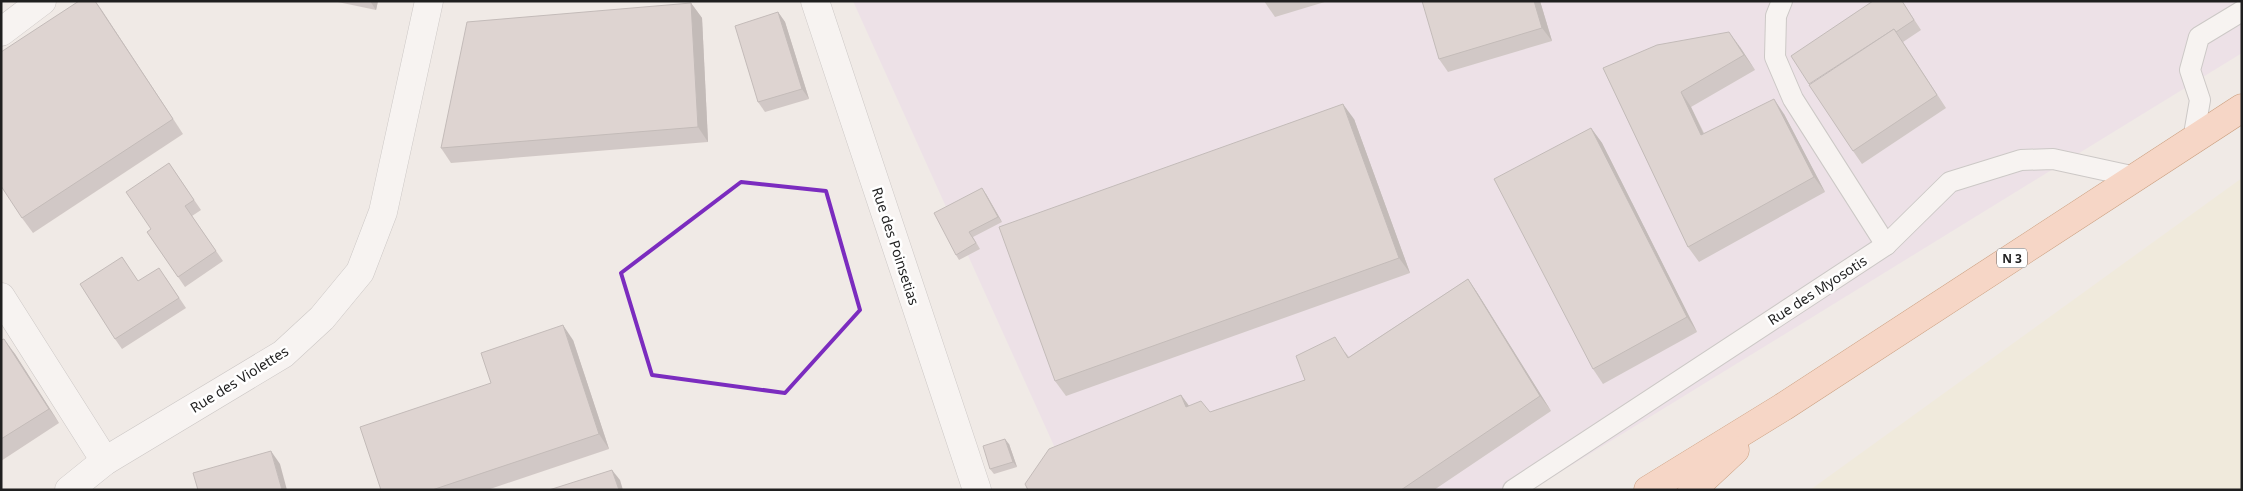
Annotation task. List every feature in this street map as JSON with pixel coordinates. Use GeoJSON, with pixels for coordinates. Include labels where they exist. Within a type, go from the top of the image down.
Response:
{"type":"FeatureCollection","features":[{"type":"Feature","properties":{"kind":"main road","name":"N 3"},"geometry":{"type":"LineString","coordinates":[[1648,490],[1782,407],[2242,108]]}},
{"type":"Feature","properties":{"kind":"main road","name":"N 3"},"geometry":{"type":"LineString","coordinates":[[1692,490],[1782,407]]}},
{"type":"Feature","properties":{"kind":"street"},"geometry":{"type":"LineString","coordinates":[[1,32],[42,1]]}},
{"type":"Feature","properties":{"kind":"street","name":"Rue des Violettes"},"geometry":{"type":"LineString","coordinates":[[69,490],[105,461],[283,354],[322,318],[360,272],[383,212],[429,1]]}},
{"type":"Feature","properties":{"kind":"street","name":"Rue des Poinsetias"},"geometry":{"type":"LineString","coordinates":[[815,1],[977,490]]}},
{"type":"Feature","properties":{"kind":"street"},"geometry":{"type":"LineString","coordinates":[[1,297],[105,461]]}},
{"type":"Feature","properties":{"kind":"lane"},"geometry":{"type":"LineString","coordinates":[[1782,1],[1776,16],[1775,57],[1793,99],[1886,245]]}},
{"type":"Feature","properties":{"kind":"lane"},"geometry":{"type":"LineString","coordinates":[[2193,140],[2200,100],[2190,70],[2199,37],[2242,11]]}},
{"type":"Feature","properties":{"kind":"lane","name":"Rue des Myosotis"},"geometry":{"type":"LineString","coordinates":[[1513,490],[1886,245],[1950,182],[2022,160],[2053,160],[2136,177]]}},
{"type":"Feature","properties":{"kind":"highlighted area"},"geometry":{"type":"Polygon","coordinates":[[[741,182],[826,191],[860,310],[785,393],[652,375],[621,273],[741,182]]]}},
{"type":"Feature","properties":{"kind":"shaded area"},"geometry":{"type":"Polygon","coordinates":[[[853,1],[2242,1],[2242,53],[1531,490],[1074,490],[853,1]]]}},
{"type":"Feature","properties":{"kind":"shaded area"},"geometry":{"type":"Polygon","coordinates":[[[2242,178],[2242,490],[1810,490],[2242,178]]]}},
{"type":"Feature","properties":{"kind":"building"},"geometry":{"type":"Polygon","coordinates":[[[79,1],[95,1],[173,119],[22,218],[1,186],[1,52],[79,1]]]}},
{"type":"Feature","properties":{"kind":"building"},"geometry":{"type":"Polygon","coordinates":[[[1422,1],[1534,1],[1542,28],[1439,59],[1422,1]]]}},
{"type":"Feature","properties":{"kind":"building"},"geometry":{"type":"Polygon","coordinates":[[[1873,1],[1902,1],[1914,20],[1896,32],[1894,29],[1809,84],[1791,56],[1873,1]]]}},
{"type":"Feature","properties":{"kind":"building"},"geometry":{"type":"Polygon","coordinates":[[[691,3],[698,127],[441,148],[467,22],[691,3]]]}},
{"type":"Feature","properties":{"kind":"building"},"geometry":{"type":"Polygon","coordinates":[[[778,12],[802,89],[758,102],[735,26],[778,12]]]}},
{"type":"Feature","properties":{"kind":"building"},"geometry":{"type":"Polygon","coordinates":[[[1894,29],[1937,95],[1853,151],[1809,85],[1894,29]]]}},
{"type":"Feature","properties":{"kind":"building"},"geometry":{"type":"Polygon","coordinates":[[[1729,32],[1744,55],[1681,92],[1701,135],[1774,99],[1814,177],[1688,247],[1603,68],[1657,45],[1729,32]]]}},
{"type":"Feature","properties":{"kind":"building"},"geometry":{"type":"Polygon","coordinates":[[[1343,104],[1399,258],[1055,381],[999,227],[1343,104]]]}},
{"type":"Feature","properties":{"kind":"building"},"geometry":{"type":"Polygon","coordinates":[[[1591,128],[1687,317],[1593,369],[1494,179],[1591,128]]]}},
{"type":"Feature","properties":{"kind":"building"},"geometry":{"type":"Polygon","coordinates":[[[169,163],[194,200],[185,206],[216,251],[178,277],[147,232],[151,229],[126,192],[169,163]]]}},
{"type":"Feature","properties":{"kind":"building"},"geometry":{"type":"Polygon","coordinates":[[[982,188],[998,217],[969,232],[976,243],[956,255],[934,213],[982,188]]]}},
{"type":"Feature","properties":{"kind":"building"},"geometry":{"type":"Polygon","coordinates":[[[122,257],[138,281],[159,268],[179,298],[115,339],[80,284],[122,257]]]}},
{"type":"Feature","properties":{"kind":"building"},"geometry":{"type":"Polygon","coordinates":[[[1468,279],[1540,396],[1401,490],[1028,490],[1025,484],[1049,449],[1181,395],[1186,407],[1201,401],[1210,412],[1305,380],[1296,356],[1335,337],[1348,358],[1468,279]]]}},
{"type":"Feature","properties":{"kind":"building"},"geometry":{"type":"Polygon","coordinates":[[[563,325],[599,434],[432,490],[381,490],[360,427],[491,383],[481,353],[563,325]]]}},
{"type":"Feature","properties":{"kind":"building"},"geometry":{"type":"Polygon","coordinates":[[[4,339],[49,409],[1,439],[1,340],[4,339]]]}},
{"type":"Feature","properties":{"kind":"building"},"geometry":{"type":"Polygon","coordinates":[[[1005,439],[1013,462],[990,469],[983,446],[1005,439]]]}},
{"type":"Feature","properties":{"kind":"building"},"geometry":{"type":"Polygon","coordinates":[[[271,451],[282,490],[198,490],[193,473],[271,451]]]}},
{"type":"Feature","properties":{"kind":"building"},"geometry":{"type":"Polygon","coordinates":[[[612,470],[619,490],[549,490],[612,470]]]}}]}
